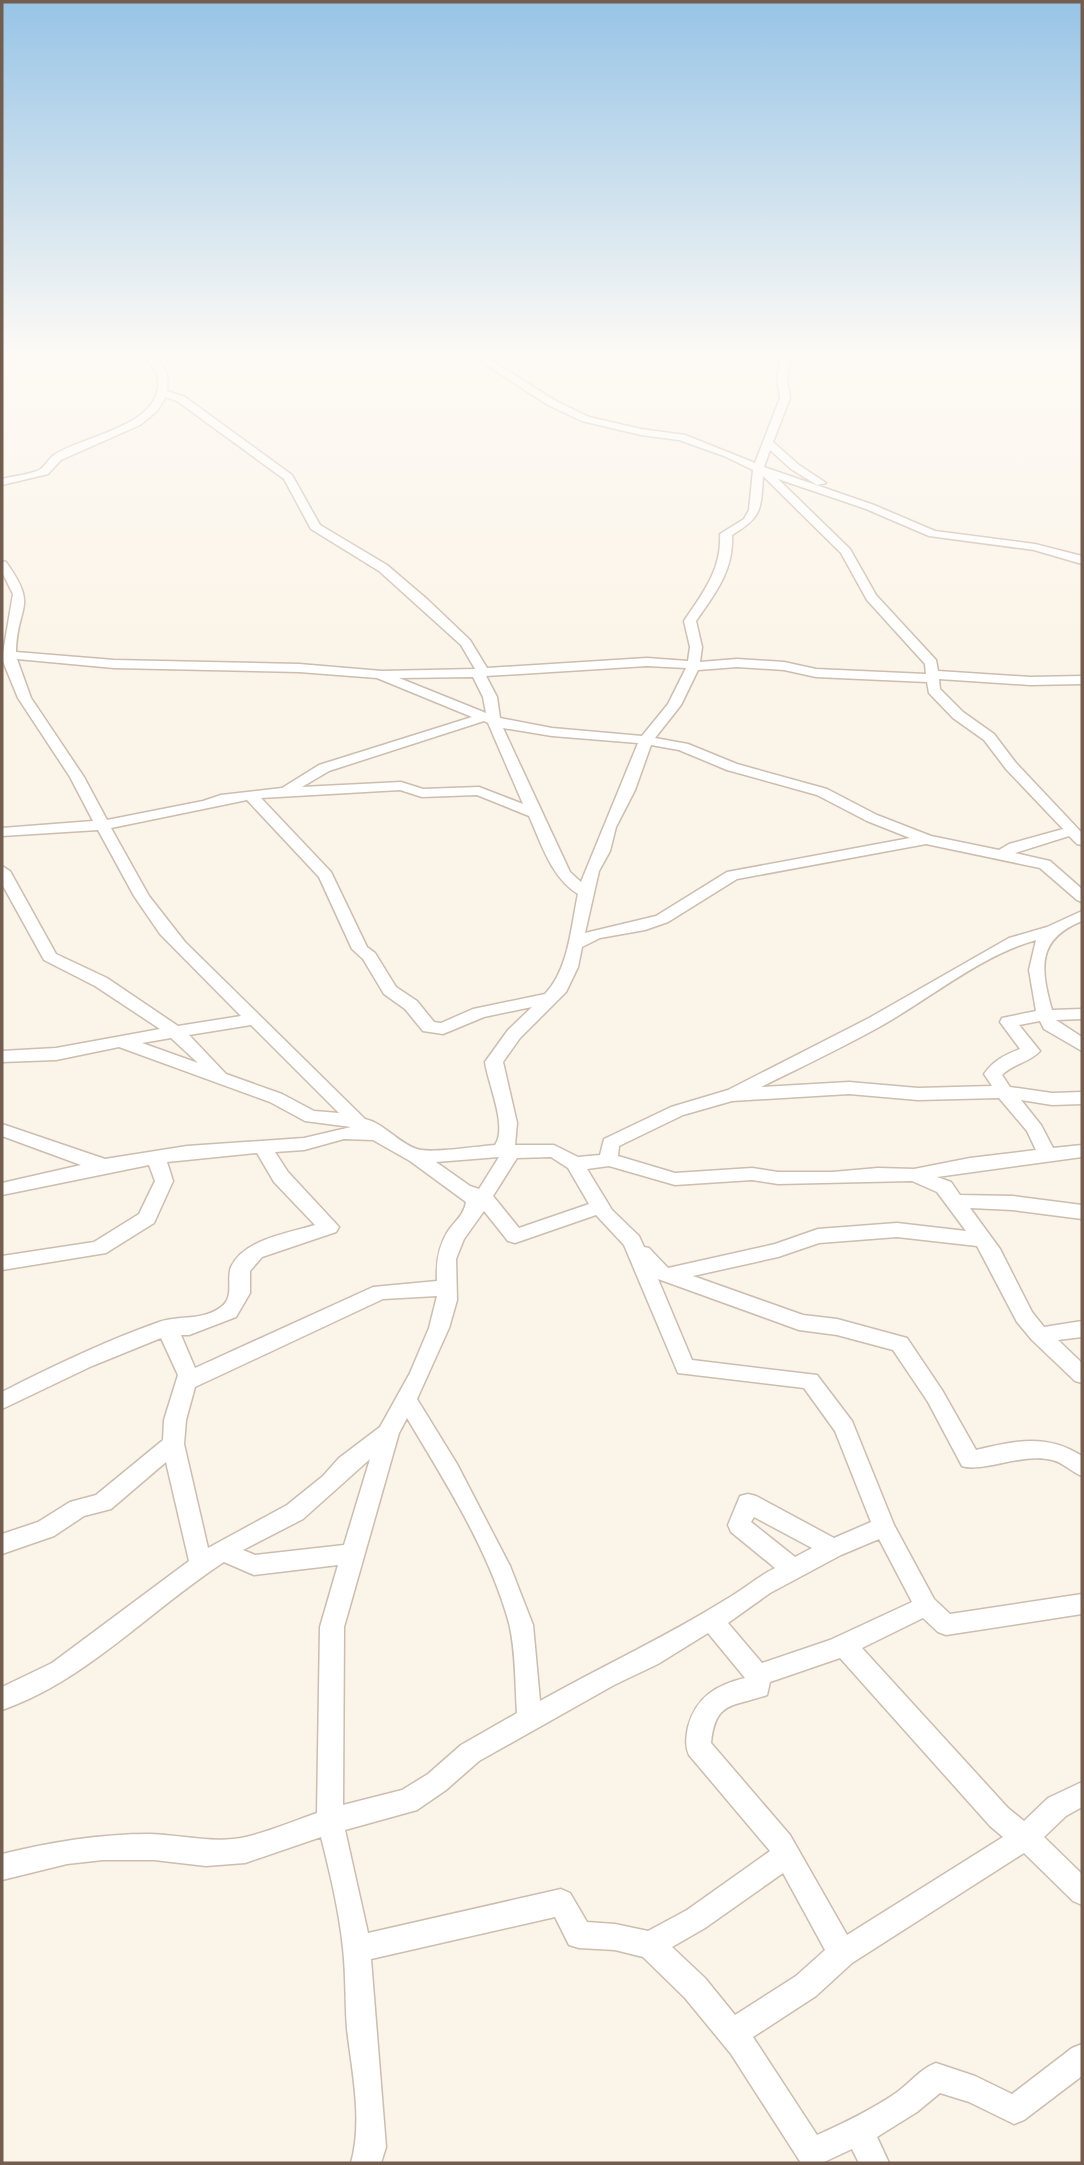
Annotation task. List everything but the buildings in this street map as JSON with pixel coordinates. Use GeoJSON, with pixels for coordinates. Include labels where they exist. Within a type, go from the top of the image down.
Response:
{"type":"FeatureCollection","features":[{"type":"Feature","properties":{"kind":"street"},"geometry":{"type":"LineString","coordinates":[[2,482],[41,474],[71,452]]}},
{"type":"Feature","properties":{"kind":"street"},"geometry":{"type":"LineString","coordinates":[[252,452],[288,477],[316,527],[383,568],[461,637],[490,697],[487,719],[568,881],[587,892]]}},
{"type":"Feature","properties":{"kind":"street"},"geometry":{"type":"LineString","coordinates":[[722,452],[759,470],[838,496],[933,534],[1035,548],[1081,559]]}},
{"type":"Feature","properties":{"kind":"street"},"geometry":{"type":"LineString","coordinates":[[366,2163],[371,2147],[370,2106],[359,2007],[357,1948],[348,1895],[330,1821],[331,1640],[388,1433],[407,1399],[439,1328],[447,1300],[446,1259],[455,1236],[474,1213],[475,1194],[509,1150],[507,1116],[498,1090],[494,1062],[514,1034],[560,988],[570,967],[591,871],[603,851],[609,827],[628,790],[646,740],[674,705],[694,666],[696,647],[690,621],[718,580],[727,551],[726,534],[748,522],[755,510],[759,470],[764,452]]}},
{"type":"Feature","properties":{"kind":"street"},"geometry":{"type":"LineString","coordinates":[[778,452],[795,467],[838,496]]}},
{"type":"Feature","properties":{"kind":"street"},"geometry":{"type":"LineString","coordinates":[[759,470],[841,545],[871,597],[931,663],[933,688],[937,694],[958,715],[989,737],[1011,766],[1077,832]]}},
{"type":"Feature","properties":{"kind":"street"},"geometry":{"type":"LineString","coordinates":[[2,564],[16,584],[19,609],[6,655],[34,714],[65,758],[125,869],[169,935],[233,1001],[358,1121]]}},
{"type":"Feature","properties":{"kind":"street"},"geometry":{"type":"LineString","coordinates":[[2,606],[19,609]]}},
{"type":"Feature","properties":{"kind":"street"},"geometry":{"type":"LineString","coordinates":[[6,655],[114,664],[299,668],[379,674],[480,673],[647,662],[694,666],[737,663],[784,666],[816,673],[1030,681],[1082,680]]}},
{"type":"Feature","properties":{"kind":"street"},"geometry":{"type":"LineString","coordinates":[[379,674],[487,719],[529,730],[646,740],[683,747],[732,767],[822,792],[872,818],[927,840],[1045,864],[1082,897]]}},
{"type":"Feature","properties":{"kind":"street"},"geometry":{"type":"LineString","coordinates":[[2,686],[19,683]]}},
{"type":"Feature","properties":{"kind":"street"},"geometry":{"type":"LineString","coordinates":[[279,792],[324,768],[428,736],[437,729],[487,719]]}},
{"type":"Feature","properties":{"kind":"street"},"geometry":{"type":"LineString","coordinates":[[2,832],[103,825],[207,805],[221,799],[279,792],[401,786],[422,793],[479,791],[536,814]]}},
{"type":"Feature","properties":{"kind":"street"},"geometry":{"type":"LineString","coordinates":[[253,795],[255,803],[326,875],[360,949],[369,956],[390,990],[411,1005],[429,1027],[443,1028],[479,1013],[551,998]]}},
{"type":"Feature","properties":{"kind":"street"},"geometry":{"type":"LineString","coordinates":[[1002,855],[1014,847],[1077,832]]}},
{"type":"Feature","properties":{"kind":"street"},"geometry":{"type":"LineString","coordinates":[[574,945],[595,934],[645,925],[662,919],[732,875],[927,840]]}},
{"type":"Feature","properties":{"kind":"street"},"geometry":{"type":"LineString","coordinates":[[2,871],[50,957],[101,982],[173,1031],[220,1076]]}},
{"type":"Feature","properties":{"kind":"street"},"geometry":{"type":"LineString","coordinates":[[609,1160],[610,1143],[677,1111],[731,1095],[875,1023],[965,967],[1015,941],[1053,930],[1082,916]]}},
{"type":"Feature","properties":{"kind":"street"},"geometry":{"type":"LineString","coordinates":[[1053,930],[1043,940],[1038,958],[1041,1004],[1050,1025],[1082,1046]]}},
{"type":"Feature","properties":{"kind":"street"},"geometry":{"type":"LineString","coordinates":[[1047,1155],[1035,1129],[1004,1092],[993,1074],[1006,1061],[1031,1051],[1008,1022],[1045,1015],[1082,1014]]}},
{"type":"Feature","properties":{"kind":"street"},"geometry":{"type":"LineString","coordinates":[[2,1057],[56,1054],[173,1031],[253,1019]]}},
{"type":"Feature","properties":{"kind":"street"},"geometry":{"type":"LineString","coordinates":[[120,1041],[276,1098],[311,1117],[358,1121],[371,1126],[377,1134],[475,1194],[515,1236],[600,1207]]}},
{"type":"Feature","properties":{"kind":"street"},"geometry":{"type":"LineString","coordinates":[[731,1095],[849,1088],[918,1094],[1004,1092],[1052,1099],[1082,1098]]}},
{"type":"Feature","properties":{"kind":"street"},"geometry":{"type":"LineString","coordinates":[[2,1130],[104,1166]]}},
{"type":"Feature","properties":{"kind":"street"},"geometry":{"type":"LineString","coordinates":[[2,1189],[156,1157],[304,1144],[344,1133],[377,1134]]}},
{"type":"Feature","properties":{"kind":"street"},"geometry":{"type":"LineString","coordinates":[[2,1401],[85,1360],[167,1327],[189,1327],[229,1312],[240,1293],[240,1269],[255,1252],[329,1227],[281,1177],[262,1146]]}},
{"type":"Feature","properties":{"kind":"street"},"geometry":{"type":"LineString","coordinates":[[416,1157],[509,1150],[554,1151],[575,1164],[600,1207],[659,1272],[792,1317],[799,1322],[837,1327],[900,1344],[935,1396],[970,1460],[1013,1450],[1057,1451],[1082,1467]]}},
{"type":"Feature","properties":{"kind":"street"},"geometry":{"type":"LineString","coordinates":[[575,1164],[609,1160],[675,1179],[752,1174],[788,1178],[914,1175],[970,1164],[1082,1151]]}},
{"type":"Feature","properties":{"kind":"street"},"geometry":{"type":"LineString","coordinates":[[2,1263],[99,1248],[147,1218],[164,1181],[156,1157]]}},
{"type":"Feature","properties":{"kind":"street"},"geometry":{"type":"LineString","coordinates":[[914,1175],[944,1187],[983,1240],[1014,1300],[1040,1335],[1082,1375]]}},
{"type":"Feature","properties":{"kind":"street"},"geometry":{"type":"LineString","coordinates":[[955,1201],[1013,1203],[1082,1212]]}},
{"type":"Feature","properties":{"kind":"street"},"geometry":{"type":"LineString","coordinates":[[667,1275],[778,1250],[818,1236],[897,1230],[983,1240]]}},
{"type":"Feature","properties":{"kind":"street"},"geometry":{"type":"LineString","coordinates":[[632,1241],[685,1367],[810,1381],[844,1427],[884,1527],[926,1606],[946,1625],[1082,1604]]}},
{"type":"Feature","properties":{"kind":"street"},"geometry":{"type":"LineString","coordinates":[[188,1381],[380,1292],[447,1287]]}},
{"type":"Feature","properties":{"kind":"street"},"geometry":{"type":"LineString","coordinates":[[167,1327],[188,1375],[175,1420],[173,1444],[201,1565]]}},
{"type":"Feature","properties":{"kind":"street"},"geometry":{"type":"LineString","coordinates":[[1040,1335],[1082,1329]]}},
{"type":"Feature","properties":{"kind":"street"},"geometry":{"type":"LineString","coordinates":[[407,1399],[449,1470],[499,1566],[521,1625],[530,1718]]}},
{"type":"Feature","properties":{"kind":"street"},"geometry":{"type":"LineString","coordinates":[[5,1696],[60,1671],[223,1550],[295,1511],[347,1464],[388,1433]]}},
{"type":"Feature","properties":{"kind":"street"},"geometry":{"type":"LineString","coordinates":[[2,1544],[46,1530],[78,1509],[103,1502],[173,1444]]}},
{"type":"Feature","properties":{"kind":"street"},"geometry":{"type":"LineString","coordinates":[[794,1570],[739,1525],[748,1503],[833,1548]]}},
{"type":"Feature","properties":{"kind":"street"},"geometry":{"type":"LineString","coordinates":[[2,1867],[67,1851],[103,1847],[154,1847],[206,1853],[245,1850],[330,1821],[408,1801],[437,1782],[470,1753],[530,1718],[649,1656],[735,1607],[761,1586],[833,1548],[884,1527]]}},
{"type":"Feature","properties":{"kind":"street"},"geometry":{"type":"LineString","coordinates":[[223,1550],[254,1565],[353,1554]]}},
{"type":"Feature","properties":{"kind":"street"},"geometry":{"type":"LineString","coordinates":[[757,1675],[799,1663],[926,1606]]}},
{"type":"Feature","properties":{"kind":"street"},"geometry":{"type":"LineString","coordinates":[[711,1620],[757,1675],[758,1687],[734,1690],[709,1704],[699,1725],[698,1746],[787,1855],[842,1953]]}},
{"type":"Feature","properties":{"kind":"street"},"geometry":{"type":"LineString","coordinates":[[842,1644],[999,1816],[1082,1892]]}},
{"type":"Feature","properties":{"kind":"street"},"geometry":{"type":"LineString","coordinates":[[733,2033],[806,1986],[842,1953],[1025,1838],[1057,1808],[1082,1794]]}},
{"type":"Feature","properties":{"kind":"street"},"geometry":{"type":"LineString","coordinates":[[650,1945],[696,1919],[787,1855]]}},
{"type":"Feature","properties":{"kind":"street"},"geometry":{"type":"LineString","coordinates":[[357,1948],[561,1902],[579,1935],[615,1937],[650,1945],[695,1987],[733,2033],[811,2153],[859,2131],[907,2102],[936,2077],[975,2090],[1014,2110],[1082,2058]]}},
{"type":"Feature","properties":{"kind":"street"},"geometry":{"type":"LineString","coordinates":[[859,2131],[874,2163]]}}]}
